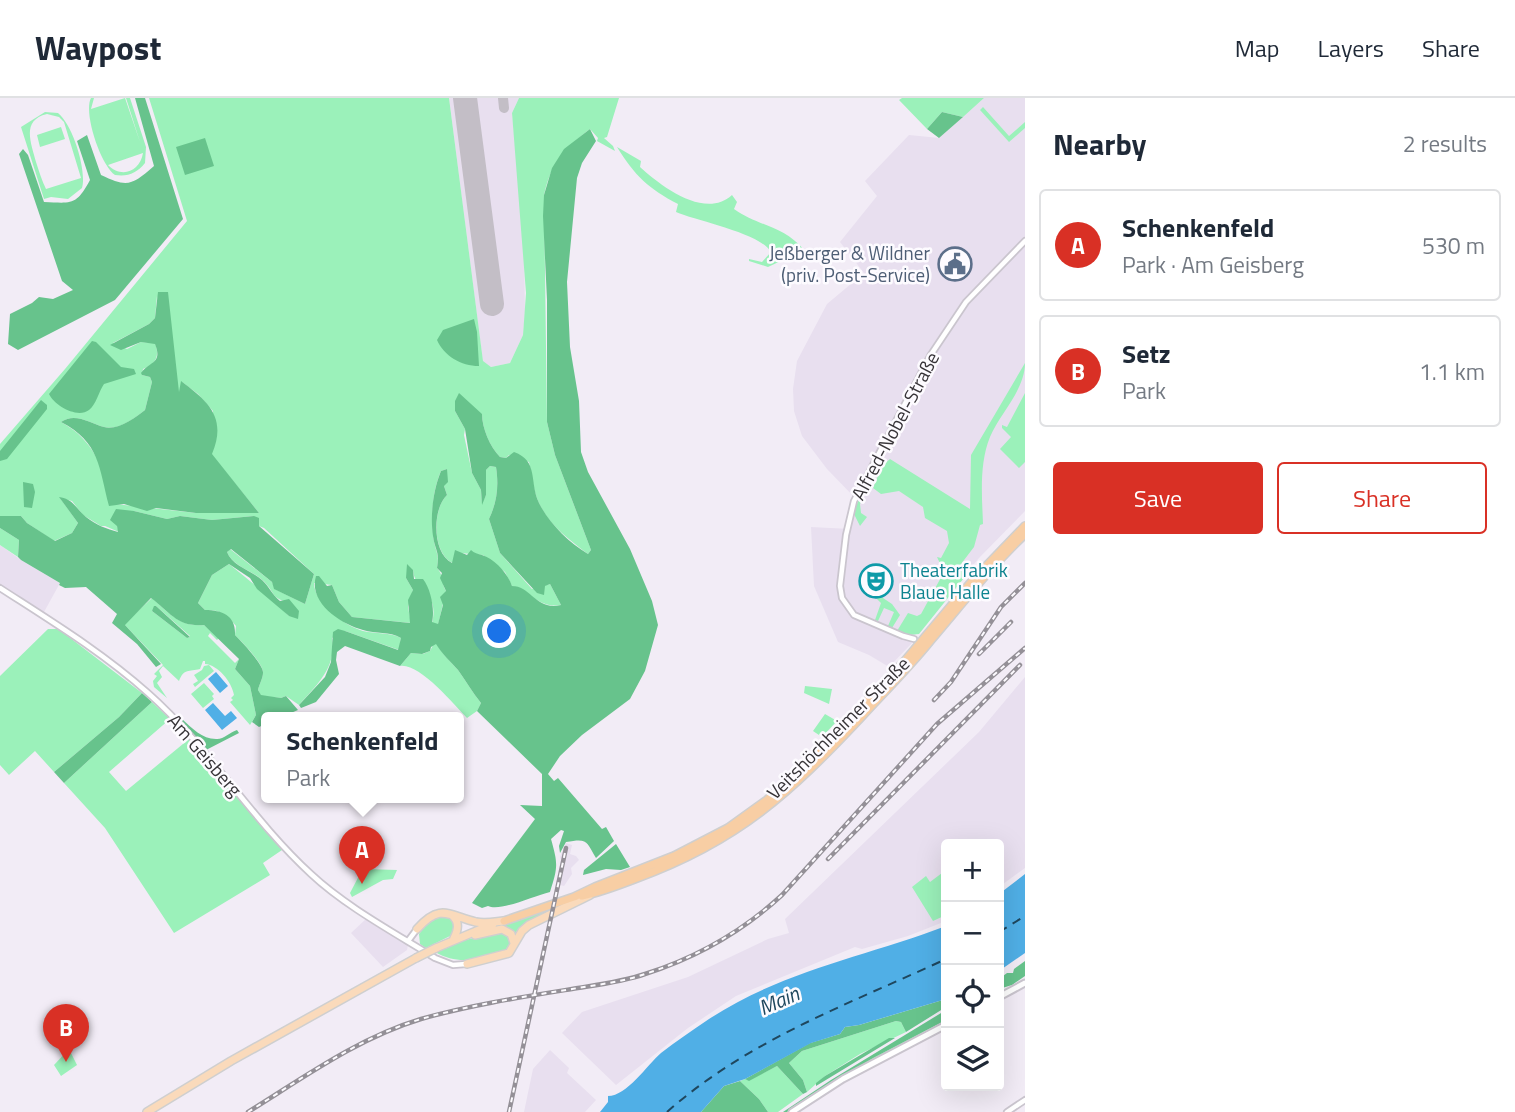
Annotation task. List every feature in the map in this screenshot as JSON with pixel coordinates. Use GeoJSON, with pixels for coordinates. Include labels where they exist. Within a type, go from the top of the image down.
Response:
{"type":"FeatureCollection","features":[{"type":"Feature","properties":{"kind":"highway","name":"Veitshöchheimer Straße"},"geometry":{"type":"LineString","coordinates":[[503,920],[593,893],[686,858],[729,835],[773,804],[810,771],[937,633],[946,613],[973,580],[1025,526]]}},
{"type":"Feature","properties":{"kind":"highway","name":"Veitshöchheimer Straße"},"geometry":{"type":"LineString","coordinates":[[574,897],[697,845],[761,806],[806,766],[1025,534]]}},
{"type":"Feature","properties":{"kind":"highway"},"geometry":{"type":"LineString","coordinates":[[914,639],[923,635],[935,622],[942,623]]}},
{"type":"Feature","properties":{"kind":"main road"},"geometry":{"type":"LineString","coordinates":[[467,964],[509,953],[522,931],[529,925],[593,893]]}},
{"type":"Feature","properties":{"kind":"main road"},"geometry":{"type":"LineString","coordinates":[[417,929],[435,913],[448,913],[479,922],[503,920]]}},
{"type":"Feature","properties":{"kind":"main road"},"geometry":{"type":"LineString","coordinates":[[448,913],[454,916],[457,923],[457,938]]}},
{"type":"Feature","properties":{"kind":"main road"},"geometry":{"type":"LineString","coordinates":[[147,1112],[252,1049],[416,958],[503,920]]}},
{"type":"Feature","properties":{"kind":"main road"},"geometry":{"type":"LineString","coordinates":[[457,938],[502,929],[511,934],[514,944]]}},
{"type":"Feature","properties":{"kind":"main road"},"geometry":{"type":"LineString","coordinates":[[1004,994],[1025,983]]}},
{"type":"Feature","properties":{"kind":"main road"},"geometry":{"type":"LineString","coordinates":[[792,1112],[843,1079],[941,1027]]}},
{"type":"Feature","properties":{"kind":"street","name":"Alfred-Nobel-Straße"},"geometry":{"type":"LineString","coordinates":[[914,639],[854,615],[842,598],[840,586],[854,501],[930,356],[966,302],[1025,241]]}},
{"type":"Feature","properties":{"kind":"street","name":"Am Geisberg"},"geometry":{"type":"LineString","coordinates":[[0,588],[75,637],[147,692],[171,715],[278,840],[311,874],[341,897],[435,958],[453,965],[467,964]]}},
{"type":"Feature","properties":{"kind":"street"},"geometry":{"type":"LineString","coordinates":[[408,941],[417,929]]}},
{"type":"Feature","properties":{"kind":"street"},"geometry":{"type":"LineString","coordinates":[[1007,1112],[1025,1100]]}},
{"type":"Feature","properties":{"kind":"shaded area"},"geometry":{"type":"Polygon","coordinates":[[[449,98],[519,98],[512,113],[524,241],[523,335],[510,363],[491,367],[483,362],[449,98]]]}},
{"type":"Feature","properties":{"kind":"shaded area"},"geometry":{"type":"Polygon","coordinates":[[[984,98],[1025,98],[1025,511],[979,558],[910,641],[912,643],[889,667],[838,642],[814,586],[811,527],[850,529],[858,501],[827,469],[802,436],[794,411],[793,389],[797,361],[827,304],[864,273],[840,242],[877,196],[865,181],[909,135],[939,138],[984,98]]]}},
{"type":"Feature","properties":{"kind":"shaded area"},"geometry":{"type":"Polygon","coordinates":[[[0,545],[60,583],[44,612],[0,584],[0,545]]]}},
{"type":"Feature","properties":{"kind":"shaded area"},"geometry":{"type":"Polygon","coordinates":[[[1025,677],[1025,868],[1004,883],[1004,839],[941,839],[941,923],[862,949],[855,947],[736,996],[688,1028],[616,1085],[562,1033],[582,1012],[688,977],[768,939],[789,933],[785,919],[979,732],[1025,677]]]}},
{"type":"Feature","properties":{"kind":"shaded area"},"geometry":{"type":"Polygon","coordinates":[[[566,843],[572,845],[570,854],[579,860],[571,868],[572,874],[564,886],[556,884],[560,857],[566,843]]]}},
{"type":"Feature","properties":{"kind":"shaded area"},"geometry":{"type":"Polygon","coordinates":[[[367,918],[408,945],[407,950],[383,967],[351,933],[367,918]]]}},
{"type":"Feature","properties":{"kind":"shaded area"},"geometry":{"type":"Polygon","coordinates":[[[550,1050],[569,1068],[567,1073],[596,1100],[585,1112],[524,1112],[533,1069],[550,1050]]]}},
{"type":"Feature","properties":{"kind":"green space"},"geometry":{"type":"Polygon","coordinates":[[[91,98],[94,98],[91,109],[125,98],[140,142],[126,98],[130,98],[146,147],[145,163],[132,174],[115,175],[104,161],[91,127],[89,105],[91,98]],[[143,153],[108,165],[119,172],[130,171],[143,153]]]}},
{"type":"Feature","properties":{"kind":"green space"},"geometry":{"type":"Polygon","coordinates":[[[135,98],[145,98],[183,219],[115,300],[18,350],[8,344],[10,314],[39,297],[53,299],[73,290],[62,281],[19,154],[23,149],[28,155],[44,202],[72,201],[81,195],[90,180],[77,141],[87,135],[101,175],[118,182],[135,181],[154,166],[135,98]]]}},
{"type":"Feature","properties":{"kind":"green space"},"geometry":{"type":"Polygon","coordinates":[[[149,98],[449,98],[483,361],[491,367],[510,363],[523,335],[526,293],[512,113],[519,98],[619,98],[607,137],[604,138],[615,151],[597,141],[598,138],[590,129],[560,157],[544,195],[547,422],[555,455],[591,550],[588,554],[547,517],[535,492],[529,462],[509,455],[506,458],[500,457],[487,437],[482,414],[455,411],[465,429],[472,473],[481,490],[482,503],[486,495],[486,470],[490,466],[496,467],[497,494],[489,519],[500,553],[532,589],[550,584],[561,605],[547,605],[512,586],[505,572],[483,555],[460,553],[453,563],[446,558],[441,551],[436,531],[439,510],[447,495],[444,486],[447,469],[441,471],[434,494],[432,518],[437,568],[446,591],[438,625],[432,623],[433,604],[414,577],[413,570],[406,578],[413,590],[408,607],[411,623],[352,617],[339,602],[332,585],[314,583],[315,591],[325,606],[348,624],[363,631],[401,638],[399,650],[345,631],[332,638],[329,667],[299,705],[286,696],[261,696],[258,690],[263,675],[262,669],[252,653],[235,635],[236,626],[223,614],[205,610],[198,603],[212,575],[229,564],[289,616],[284,601],[276,597],[263,580],[234,562],[227,552],[230,549],[272,582],[275,589],[305,604],[314,574],[259,526],[254,516],[212,520],[180,516],[167,519],[134,511],[117,526],[119,532],[101,526],[83,515],[72,501],[60,498],[78,523],[72,533],[54,541],[21,516],[0,516],[0,444],[187,221],[149,98]],[[157,296],[155,318],[113,343],[127,349],[141,342],[155,343],[156,359],[143,369],[142,375],[150,377],[152,382],[145,410],[126,423],[109,428],[77,418],[61,422],[90,447],[115,504],[196,513],[259,513],[211,454],[213,411],[198,394],[182,382],[179,395],[157,296]]]}},
{"type":"Feature","properties":{"kind":"green space"},"geometry":{"type":"Polygon","coordinates":[[[984,98],[963,117],[942,112],[927,129],[899,100],[984,98]]]}},
{"type":"Feature","properties":{"kind":"green space"},"geometry":{"type":"Polygon","coordinates":[[[983,107],[1009,136],[1025,122],[1025,128],[1009,142],[980,110],[983,107]]]}},
{"type":"Feature","properties":{"kind":"green space"},"geometry":{"type":"Polygon","coordinates":[[[45,112],[58,113],[64,119],[78,149],[83,180],[82,188],[68,199],[44,199],[21,127],[45,112]],[[47,114],[34,121],[31,127],[32,147],[46,189],[81,178],[64,122],[59,117],[47,114]]]}},
{"type":"Feature","properties":{"kind":"green space"},"geometry":{"type":"Polygon","coordinates":[[[942,112],[963,117],[939,138],[927,129],[942,112]]]}},
{"type":"Feature","properties":{"kind":"green space"},"geometry":{"type":"Polygon","coordinates":[[[61,127],[65,139],[40,147],[37,135],[61,127]]]}},
{"type":"Feature","properties":{"kind":"green space"},"geometry":{"type":"Polygon","coordinates":[[[590,129],[596,141],[582,163],[577,178],[567,282],[570,347],[579,401],[581,452],[588,472],[630,549],[652,601],[658,625],[645,671],[630,699],[582,735],[560,756],[548,774],[554,781],[558,778],[602,829],[606,827],[614,841],[596,858],[588,844],[579,840],[566,842],[560,853],[559,846],[564,831],[561,830],[551,839],[556,866],[550,892],[500,907],[482,908],[472,903],[535,819],[520,805],[542,806],[542,774],[477,711],[481,703],[436,644],[430,651],[422,654],[411,653],[400,666],[345,646],[337,652],[339,674],[316,702],[301,708],[299,705],[325,677],[331,662],[333,632],[338,629],[398,650],[401,638],[363,630],[336,617],[328,611],[317,595],[316,576],[327,586],[332,585],[339,602],[352,617],[410,623],[408,600],[413,590],[406,578],[407,564],[413,570],[414,579],[423,579],[426,583],[432,600],[432,622],[438,624],[443,605],[440,597],[446,591],[440,578],[442,573],[437,568],[432,512],[438,478],[441,471],[447,469],[448,482],[444,486],[447,495],[439,510],[436,531],[445,558],[452,563],[455,550],[467,555],[471,550],[496,563],[512,586],[519,587],[545,605],[561,605],[550,584],[545,586],[544,595],[537,593],[500,553],[489,519],[497,494],[496,467],[490,466],[486,470],[486,495],[482,505],[481,490],[472,473],[465,429],[455,411],[455,401],[459,393],[482,414],[487,437],[500,457],[506,458],[514,452],[527,461],[536,495],[548,518],[573,544],[588,554],[591,550],[555,455],[547,422],[547,300],[543,216],[544,195],[552,168],[564,149],[590,129]]]}},
{"type":"Feature","properties":{"kind":"green space"},"geometry":{"type":"Polygon","coordinates":[[[205,138],[214,166],[185,175],[176,147],[205,138]]]}},
{"type":"Feature","properties":{"kind":"green space"},"geometry":{"type":"Polygon","coordinates":[[[617,147],[641,161],[640,167],[649,175],[684,198],[709,204],[721,202],[732,195],[737,202],[734,209],[787,235],[804,250],[768,267],[749,261],[762,262],[771,252],[765,245],[742,233],[676,212],[678,204],[643,180],[617,147]]]}},
{"type":"Feature","properties":{"kind":"green space"},"geometry":{"type":"Polygon","coordinates":[[[158,292],[168,292],[179,392],[181,381],[200,396],[213,412],[217,430],[212,454],[259,513],[196,513],[156,508],[147,511],[124,504],[109,506],[100,468],[91,447],[84,438],[61,422],[77,418],[109,428],[131,420],[145,410],[152,382],[150,377],[141,373],[156,359],[155,344],[141,342],[121,350],[110,345],[155,318],[158,292]]]}},
{"type":"Feature","properties":{"kind":"green space"},"geometry":{"type":"Polygon","coordinates":[[[474,319],[479,366],[454,359],[444,351],[437,340],[443,330],[474,319]]]}},
{"type":"Feature","properties":{"kind":"green space"},"geometry":{"type":"Polygon","coordinates":[[[92,341],[121,367],[134,369],[136,374],[104,384],[89,410],[72,412],[49,394],[92,341]]]}},
{"type":"Feature","properties":{"kind":"green space"},"geometry":{"type":"Polygon","coordinates":[[[1025,363],[1021,383],[986,447],[982,480],[983,524],[980,525],[974,547],[961,564],[968,573],[919,634],[909,635],[897,631],[908,613],[917,616],[921,614],[944,572],[937,557],[941,558],[949,543],[947,531],[925,518],[923,507],[899,491],[881,494],[873,488],[882,466],[890,459],[970,509],[971,455],[1025,363]]]}},
{"type":"Feature","properties":{"kind":"green space"},"geometry":{"type":"Polygon","coordinates":[[[1025,393],[1025,462],[1019,468],[1000,449],[1011,437],[1002,425],[1007,427],[1025,393]]]}},
{"type":"Feature","properties":{"kind":"green space"},"geometry":{"type":"Polygon","coordinates":[[[41,400],[47,405],[47,409],[7,459],[0,461],[0,451],[41,400]]]}},
{"type":"Feature","properties":{"kind":"green space"},"geometry":{"type":"Polygon","coordinates":[[[873,470],[875,474],[860,504],[861,513],[867,517],[860,526],[854,514],[855,508],[873,470]]]}},
{"type":"Feature","properties":{"kind":"green space"},"geometry":{"type":"Polygon","coordinates":[[[23,482],[33,484],[35,492],[32,508],[24,507],[23,482]]]}},
{"type":"Feature","properties":{"kind":"green space"},"geometry":{"type":"Polygon","coordinates":[[[59,497],[71,502],[94,522],[118,532],[117,526],[110,520],[116,509],[167,519],[180,516],[212,520],[254,516],[259,518],[259,526],[314,574],[305,604],[274,589],[272,582],[231,549],[227,552],[237,564],[258,576],[280,601],[289,599],[299,611],[298,619],[289,616],[257,589],[250,578],[229,564],[212,575],[198,603],[205,610],[223,613],[231,619],[235,635],[252,653],[262,669],[263,675],[258,690],[261,695],[281,698],[286,696],[298,710],[261,712],[261,726],[252,722],[256,715],[250,686],[235,669],[239,659],[204,625],[181,621],[151,598],[125,625],[161,664],[156,667],[137,644],[112,623],[117,614],[86,587],[65,588],[21,560],[18,557],[19,540],[0,528],[0,516],[21,516],[55,541],[72,533],[78,523],[59,497]]]}},
{"type":"Feature","properties":{"kind":"green space"},"geometry":{"type":"Polygon","coordinates":[[[0,528],[19,540],[18,557],[0,545],[0,528]]]}},
{"type":"Feature","properties":{"kind":"green space"},"geometry":{"type":"Polygon","coordinates":[[[877,594],[892,604],[900,615],[892,628],[888,626],[894,612],[884,608],[878,621],[875,620],[881,603],[876,598],[877,594]]]}},
{"type":"Feature","properties":{"kind":"green space"},"geometry":{"type":"Polygon","coordinates":[[[152,598],[181,621],[204,625],[219,638],[217,640],[210,633],[208,636],[235,663],[239,659],[235,669],[250,686],[256,715],[250,725],[230,702],[234,695],[227,680],[215,667],[205,664],[205,661],[200,669],[185,672],[179,681],[163,666],[159,671],[162,677],[157,683],[167,698],[154,687],[153,681],[157,676],[154,674],[163,665],[124,624],[152,598]],[[156,606],[152,611],[187,638],[190,636],[156,606]]]}},
{"type":"Feature","properties":{"kind":"green space"},"geometry":{"type":"Polygon","coordinates":[[[154,606],[190,637],[187,638],[152,611],[154,606]]]}},
{"type":"Feature","properties":{"kind":"green space"},"geometry":{"type":"Polygon","coordinates":[[[48,629],[57,629],[65,634],[142,693],[119,717],[54,772],[35,751],[9,775],[0,765],[0,676],[48,629]]]}},
{"type":"Feature","properties":{"kind":"green space"},"geometry":{"type":"Polygon","coordinates":[[[434,643],[437,644],[481,703],[477,711],[467,718],[464,712],[426,677],[408,667],[400,666],[411,653],[423,654],[430,651],[434,643]]]}},
{"type":"Feature","properties":{"kind":"green space"},"geometry":{"type":"Polygon","coordinates":[[[209,665],[214,671],[195,687],[193,684],[198,681],[194,675],[209,665]]]}},
{"type":"Feature","properties":{"kind":"green space"},"geometry":{"type":"Polygon","coordinates":[[[204,683],[214,694],[214,699],[203,708],[191,694],[204,683]]]}},
{"type":"Feature","properties":{"kind":"green space"},"geometry":{"type":"Polygon","coordinates":[[[805,686],[832,689],[829,704],[804,693],[805,686]]]}},
{"type":"Feature","properties":{"kind":"green space"},"geometry":{"type":"Polygon","coordinates":[[[142,693],[152,702],[64,783],[54,772],[119,717],[142,693]]]}},
{"type":"Feature","properties":{"kind":"green space"},"geometry":{"type":"Polygon","coordinates":[[[152,702],[170,719],[109,772],[126,791],[189,739],[282,850],[263,863],[270,875],[174,933],[105,828],[64,783],[152,702]]]}},
{"type":"Feature","properties":{"kind":"green space"},"geometry":{"type":"Polygon","coordinates":[[[825,714],[837,721],[822,737],[813,731],[825,714]]]}},
{"type":"Feature","properties":{"kind":"green space"},"geometry":{"type":"Polygon","coordinates":[[[180,720],[197,732],[211,739],[219,739],[237,730],[239,733],[206,750],[180,720]]]}},
{"type":"Feature","properties":{"kind":"green space"},"geometry":{"type":"Polygon","coordinates":[[[616,844],[630,867],[583,875],[584,870],[616,844]]]}},
{"type":"Feature","properties":{"kind":"green space"},"geometry":{"type":"Polygon","coordinates":[[[365,869],[397,870],[393,879],[383,880],[352,897],[350,893],[365,869]]]}},
{"type":"Feature","properties":{"kind":"green space"},"geometry":{"type":"Polygon","coordinates":[[[941,874],[941,917],[933,921],[912,887],[926,876],[930,882],[941,874]]]}},
{"type":"Feature","properties":{"kind":"green space"},"geometry":{"type":"Polygon","coordinates":[[[551,907],[549,913],[516,937],[498,928],[498,925],[551,907]]]}},
{"type":"Feature","properties":{"kind":"green space"},"geometry":{"type":"Polygon","coordinates":[[[441,916],[451,917],[455,926],[452,935],[426,948],[420,944],[419,934],[429,921],[441,916]]]}},
{"type":"Feature","properties":{"kind":"green space"},"geometry":{"type":"Polygon","coordinates":[[[502,931],[512,938],[510,949],[472,960],[454,959],[435,952],[457,942],[502,931]]]}},
{"type":"Feature","properties":{"kind":"green space"},"geometry":{"type":"Polygon","coordinates":[[[1025,961],[1025,976],[1004,987],[1004,975],[1013,973],[1014,969],[1025,961]]]}},
{"type":"Feature","properties":{"kind":"green space"},"geometry":{"type":"Polygon","coordinates":[[[941,1000],[941,1010],[906,1032],[901,1022],[896,1021],[802,1051],[789,1063],[803,1080],[807,1092],[803,1094],[777,1066],[749,1081],[745,1079],[810,1043],[840,1034],[845,1027],[941,1000]]]}},
{"type":"Feature","properties":{"kind":"green space"},"geometry":{"type":"Polygon","coordinates":[[[941,1013],[941,1023],[873,1058],[783,1112],[941,1013]]]}},
{"type":"Feature","properties":{"kind":"green space"},"geometry":{"type":"Polygon","coordinates":[[[896,1021],[901,1022],[906,1032],[860,1054],[825,1076],[807,1092],[803,1080],[789,1063],[802,1051],[896,1021]]]}},
{"type":"Feature","properties":{"kind":"green space"},"geometry":{"type":"Polygon","coordinates":[[[941,1022],[846,1074],[787,1112],[864,1062],[941,1022]]]}},
{"type":"Feature","properties":{"kind":"green space"},"geometry":{"type":"Polygon","coordinates":[[[889,1038],[895,1038],[816,1086],[825,1076],[889,1038]]]}},
{"type":"Feature","properties":{"kind":"green space"},"geometry":{"type":"Polygon","coordinates":[[[69,1049],[77,1065],[61,1076],[54,1065],[69,1049]]]}},
{"type":"Feature","properties":{"kind":"green space"},"geometry":{"type":"Polygon","coordinates":[[[777,1066],[803,1094],[778,1112],[768,1112],[740,1081],[749,1080],[777,1066]]]}},
{"type":"Feature","properties":{"kind":"green space"},"geometry":{"type":"Polygon","coordinates":[[[740,1081],[768,1112],[701,1112],[724,1086],[740,1081]]]}},
{"type":"Feature","properties":{"kind":"water"},"geometry":{"type":"Polygon","coordinates":[[[216,672],[228,686],[220,693],[208,679],[216,672]]]}},
{"type":"Feature","properties":{"kind":"water"},"geometry":{"type":"Polygon","coordinates":[[[213,703],[225,716],[231,711],[237,718],[222,730],[205,710],[213,703]]]}},
{"type":"Feature","properties":{"kind":"water"},"geometry":{"type":"Polygon","coordinates":[[[1025,874],[1025,953],[1004,968],[1004,902],[1004,890],[1025,874]]]}},
{"type":"Feature","properties":{"kind":"water","name":"Main"},"geometry":{"type":"Polygon","coordinates":[[[941,928],[941,1000],[845,1027],[840,1034],[811,1043],[745,1079],[724,1086],[701,1112],[600,1112],[608,1102],[608,1096],[615,1095],[629,1086],[661,1053],[737,1002],[796,976],[941,928]]]}},
{"type":"Feature","properties":{"kind":"ferry route"},"geometry":{"type":"LineString","coordinates":[[1004,929],[1025,916]]}},
{"type":"Feature","properties":{"kind":"ferry route"},"geometry":{"type":"LineString","coordinates":[[667,1112],[731,1064],[765,1044],[836,1008],[941,961]]}},
{"type":"Feature","properties":{"kind":"taxiway"},"geometry":{"type":"LineString","coordinates":[[503,98],[504,108]]}},
{"type":"Feature","properties":{"kind":"runway"},"geometry":{"type":"LineString","coordinates":[[465,98],[492,304]]}},
{"type":"Feature","properties":{"kind":"railway"},"geometry":{"type":"LineString","coordinates":[[934,700],[951,682],[1001,607],[1025,583]]}},
{"type":"Feature","properties":{"kind":"railway"},"geometry":{"type":"LineString","coordinates":[[979,654],[1011,622]]}},
{"type":"Feature","properties":{"kind":"railway"},"geometry":{"type":"LineString","coordinates":[[248,1112],[353,1048],[398,1027],[477,1005],[636,977],[682,960],[735,932],[782,895],[937,724],[1025,648]]}},
{"type":"Feature","properties":{"kind":"railway"},"geometry":{"type":"LineString","coordinates":[[828,859],[1020,665]]}},
{"type":"Feature","properties":{"kind":"railway"},"geometry":{"type":"LineString","coordinates":[[509,1112],[566,848]]}},
{"type":"Feature","properties":{"kind":"place","name":"Jeßberger & Wildner (priv. Post-Service)"},"geometry":{"type":"Point","coordinates":[955,264]}},
{"type":"Feature","properties":{"kind":"place","name":"Theaterfabrik Blaue Halle"},"geometry":{"type":"Point","coordinates":[876,581]}},
{"type":"Feature","properties":{"kind":"place","name":"Schenkenfeld"},"geometry":{"type":"Point","coordinates":[362,884]}},
{"type":"Feature","properties":{"kind":"place","name":"Setz"},"geometry":{"type":"Point","coordinates":[66,1062]}}]}
